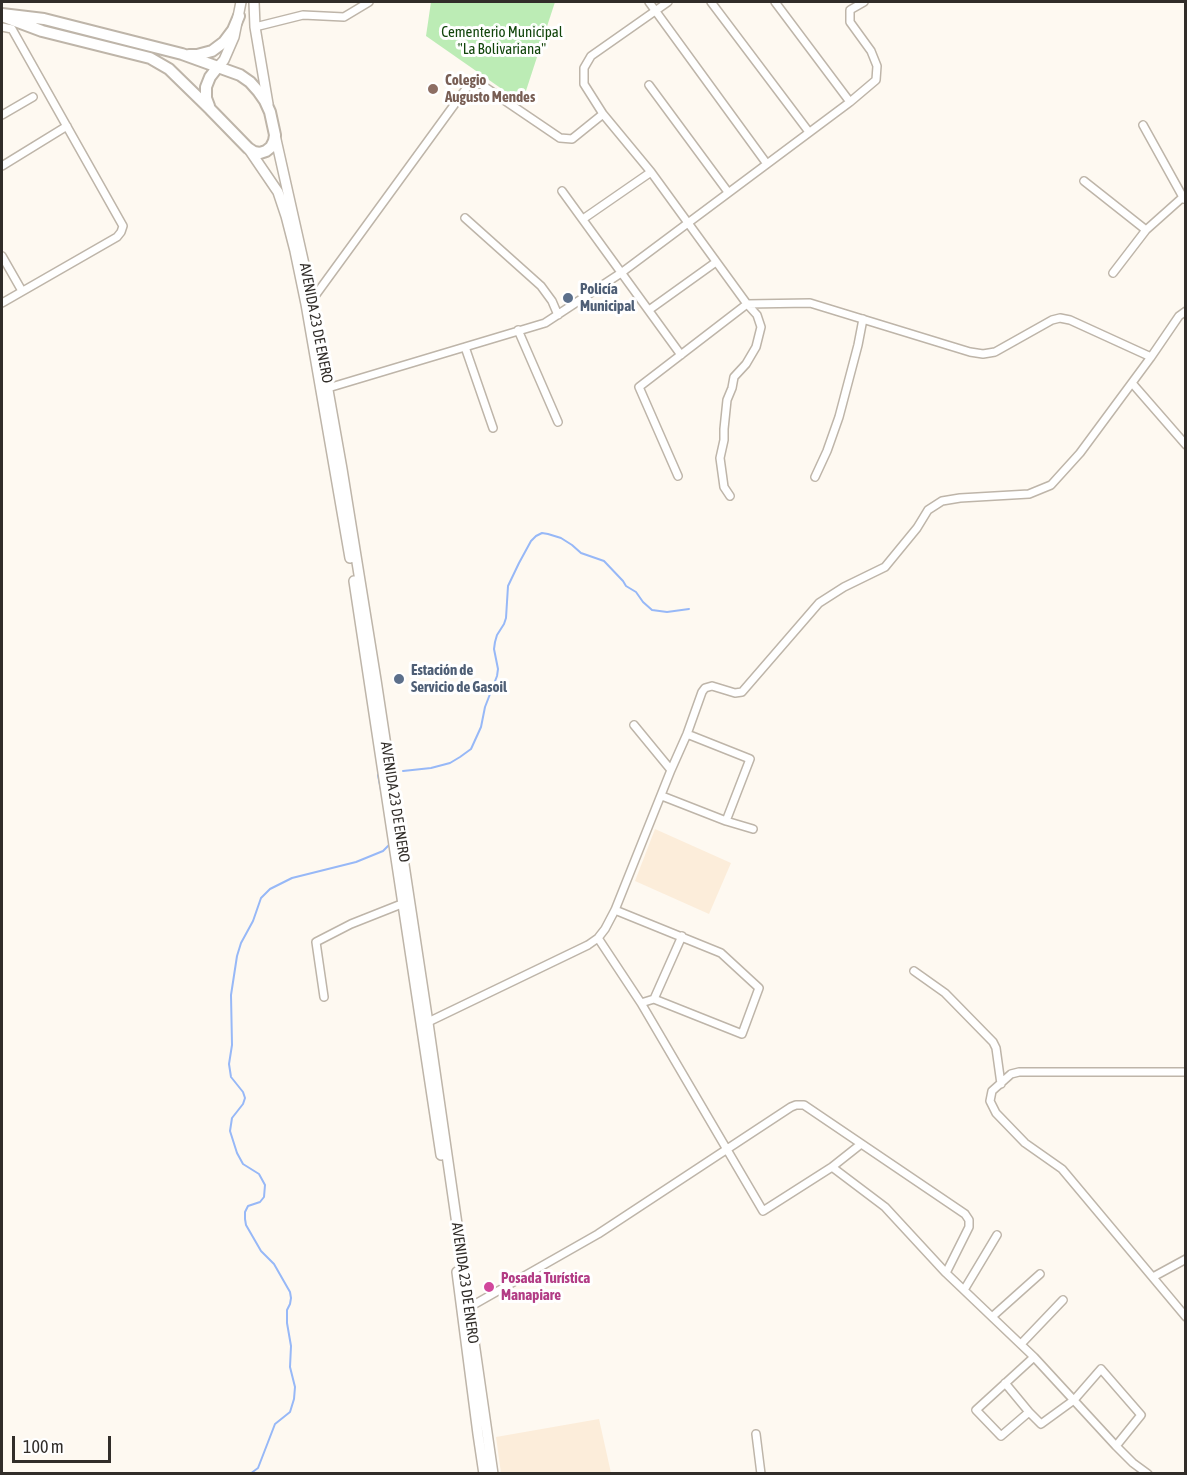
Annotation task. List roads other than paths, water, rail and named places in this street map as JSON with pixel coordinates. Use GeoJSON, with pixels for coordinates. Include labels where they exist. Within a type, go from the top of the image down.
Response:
{"type":"FeatureCollection","features":[{"type":"Feature","properties":{"kind":"highway"},"geometry":{"type":"LineString","coordinates":[[2,15],[44,20],[183,54],[234,73],[250,82],[265,101],[270,112],[275,135],[274,141],[271,147],[260,153],[248,148],[168,69],[150,58],[42,31],[2,15]]}},
{"type":"Feature","properties":{"kind":"highway"},"geometry":{"type":"LineString","coordinates":[[183,54],[197,55],[212,51],[229,36],[239,16]]}},
{"type":"Feature","properties":{"kind":"highway"},"geometry":{"type":"LineString","coordinates":[[210,108],[206,98],[206,87],[210,76],[217,68]]}},
{"type":"Feature","properties":{"kind":"main road"},"geometry":{"type":"LineString","coordinates":[[217,68],[230,49],[241,2]]}},
{"type":"Feature","properties":{"kind":"main road"},"geometry":{"type":"LineString","coordinates":[[254,2],[255,27],[270,112]]}},
{"type":"Feature","properties":{"kind":"main road","name":"AVENIDA 23 DE ENERO"},"geometry":{"type":"LineString","coordinates":[[275,135],[312,300],[376,680],[493,1473]]}},
{"type":"Feature","properties":{"kind":"main road","name":"AVENIDA 23 DE ENERO"},"geometry":{"type":"LineString","coordinates":[[248,148],[278,192],[300,272],[352,565],[425,1024],[484,1473]]}},
{"type":"Feature","properties":{"kind":"street"},"geometry":{"type":"LineString","coordinates":[[255,27],[303,15],[344,17],[369,2]]}},
{"type":"Feature","properties":{"kind":"street"},"geometry":{"type":"LineString","coordinates":[[649,2],[767,164]]}},
{"type":"Feature","properties":{"kind":"street"},"geometry":{"type":"LineString","coordinates":[[668,2],[591,56],[584,68],[584,84],[603,114],[651,172],[757,315],[762,327],[756,347],[746,364],[734,376],[727,400],[724,440],[720,458],[724,486],[730,496]]}},
{"type":"Feature","properties":{"kind":"street"},"geometry":{"type":"LineString","coordinates":[[711,2],[809,132]]}},
{"type":"Feature","properties":{"kind":"street"},"geometry":{"type":"LineString","coordinates":[[775,2],[849,102]]}},
{"type":"Feature","properties":{"kind":"street"},"geometry":{"type":"LineString","coordinates":[[328,388],[545,323],[621,273],[876,80],[878,66],[871,51],[850,22],[850,10],[864,2]]}},
{"type":"Feature","properties":{"kind":"street"},"geometry":{"type":"LineString","coordinates":[[2,27],[12,29],[122,223],[122,229],[117,237],[2,303]]}},
{"type":"Feature","properties":{"kind":"street"},"geometry":{"type":"LineString","coordinates":[[312,300],[473,79],[560,138],[572,139],[603,114]]}},
{"type":"Feature","properties":{"kind":"street"},"geometry":{"type":"LineString","coordinates":[[649,85],[728,192]]}},
{"type":"Feature","properties":{"kind":"street"},"geometry":{"type":"LineString","coordinates":[[2,115],[33,98]]}},
{"type":"Feature","properties":{"kind":"street"},"geometry":{"type":"LineString","coordinates":[[1113,273],[1146,230],[1184,199],[1143,125]]}},
{"type":"Feature","properties":{"kind":"street"},"geometry":{"type":"LineString","coordinates":[[2,166],[67,126]]}},
{"type":"Feature","properties":{"kind":"street"},"geometry":{"type":"LineString","coordinates":[[583,219],[651,172]]}},
{"type":"Feature","properties":{"kind":"street"},"geometry":{"type":"LineString","coordinates":[[1084,181],[1146,230]]}},
{"type":"Feature","properties":{"kind":"street"},"geometry":{"type":"LineString","coordinates":[[562,191],[681,355]]}},
{"type":"Feature","properties":{"kind":"street"},"geometry":{"type":"LineString","coordinates":[[465,218],[541,286],[552,301],[558,315]]}},
{"type":"Feature","properties":{"kind":"street"},"geometry":{"type":"LineString","coordinates":[[2,256],[22,291]]}},
{"type":"Feature","properties":{"kind":"street"},"geometry":{"type":"LineString","coordinates":[[649,310],[716,262]]}},
{"type":"Feature","properties":{"kind":"street"},"geometry":{"type":"LineString","coordinates":[[678,476],[639,387],[747,304],[810,303],[983,354],[995,352],[1052,320],[1060,318],[1070,320],[1151,357]]}},
{"type":"Feature","properties":{"kind":"street"},"geometry":{"type":"LineString","coordinates":[[425,1024],[598,938],[606,929],[615,910],[705,688],[712,686],[735,693],[742,692],[819,603],[844,587],[885,567],[917,528],[928,510],[942,501],[1029,494],[1051,485],[1080,453],[1185,310]]}},
{"type":"Feature","properties":{"kind":"street"},"geometry":{"type":"LineString","coordinates":[[815,477],[827,452],[839,417],[863,319]]}},
{"type":"Feature","properties":{"kind":"street"},"geometry":{"type":"LineString","coordinates":[[518,330],[558,423]]}},
{"type":"Feature","properties":{"kind":"street"},"geometry":{"type":"LineString","coordinates":[[465,347],[494,428]]}},
{"type":"Feature","properties":{"kind":"street"},"geometry":{"type":"LineString","coordinates":[[1132,383],[1184,439]]}},
{"type":"Feature","properties":{"kind":"street"},"geometry":{"type":"LineString","coordinates":[[634,724],[671,770]]}},
{"type":"Feature","properties":{"kind":"street"},"geometry":{"type":"LineString","coordinates":[[687,734],[750,759],[726,821]]}},
{"type":"Feature","properties":{"kind":"street"},"geometry":{"type":"LineString","coordinates":[[662,796],[753,829]]}},
{"type":"Feature","properties":{"kind":"street"},"geometry":{"type":"LineString","coordinates":[[324,997],[316,942],[351,924],[404,903]]}},
{"type":"Feature","properties":{"kind":"street"},"geometry":{"type":"LineString","coordinates":[[615,910],[721,953],[759,988],[742,1034],[654,999],[641,1003]]}},
{"type":"Feature","properties":{"kind":"street"},"geometry":{"type":"LineString","coordinates":[[654,999],[682,936]]}},
{"type":"Feature","properties":{"kind":"street"},"geometry":{"type":"LineString","coordinates":[[598,938],[641,1003],[763,1211],[832,1167],[861,1144]]}},
{"type":"Feature","properties":{"kind":"street"},"geometry":{"type":"LineString","coordinates":[[914,971],[945,993],[993,1042],[996,1048],[1000,1084]]}},
{"type":"Feature","properties":{"kind":"street"},"geometry":{"type":"LineString","coordinates":[[1185,1071],[1020,1072],[1011,1074],[992,1091],[990,1101],[996,1113],[1025,1143],[1062,1170],[1154,1277],[1185,1317]]}},
{"type":"Feature","properties":{"kind":"street"},"geometry":{"type":"LineString","coordinates":[[468,1308],[598,1233],[796,1105],[804,1106],[965,1214],[969,1220],[969,1227],[946,1273]]}},
{"type":"Feature","properties":{"kind":"street"},"geometry":{"type":"LineString","coordinates":[[832,1167],[885,1207],[946,1273],[1034,1356],[1116,1446],[1133,1463],[1148,1473]]}},
{"type":"Feature","properties":{"kind":"street"},"geometry":{"type":"LineString","coordinates":[[964,1290],[997,1235]]}},
{"type":"Feature","properties":{"kind":"street"},"geometry":{"type":"LineString","coordinates":[[1154,1277],[1185,1259]]}},
{"type":"Feature","properties":{"kind":"street"},"geometry":{"type":"LineString","coordinates":[[993,1316],[1040,1274]]}},
{"type":"Feature","properties":{"kind":"street"},"geometry":{"type":"LineString","coordinates":[[1021,1344],[1063,1300]]}},
{"type":"Feature","properties":{"kind":"street"},"geometry":{"type":"LineString","coordinates":[[1029,1412],[1001,1436],[976,1410],[1034,1356]]}},
{"type":"Feature","properties":{"kind":"street"},"geometry":{"type":"LineString","coordinates":[[1005,1383],[1041,1424],[1074,1400],[1101,1369],[1141,1415],[1116,1446]]}},
{"type":"Feature","properties":{"kind":"street"},"geometry":{"type":"LineString","coordinates":[[756,1434],[760,1473]]}},
{"type":"Feature","properties":{"kind":"waterway"},"geometry":{"type":"LineString","coordinates":[[403,771],[450,763],[471,749],[481,727],[485,707],[497,676],[494,649],[497,635],[506,618],[508,586],[531,541],[536,536],[542,533],[561,538],[581,553],[604,561],[652,610],[667,612],[689,609]]}},
{"type":"Feature","properties":{"kind":"waterway"},"geometry":{"type":"LineString","coordinates":[[380,774],[378,775],[383,800]]}},
{"type":"Feature","properties":{"kind":"waterway"},"geometry":{"type":"LineString","coordinates":[[250,1474],[258,1468],[275,1424],[290,1412],[295,1387],[290,1367],[291,1346],[287,1323],[290,1292],[274,1264],[261,1251],[245,1219],[248,1206],[260,1202],[264,1197],[265,1185],[259,1174],[243,1164],[230,1131],[232,1118],[245,1098],[231,1077],[229,1064],[232,1045],[231,995],[237,956],[261,898],[270,889],[292,878],[356,862],[383,851],[390,844]]}},
{"type":"Feature","properties":{"kind":"place","name":"Colegio Augusto Mendes"},"geometry":{"type":"Point","coordinates":[433,89]}},
{"type":"Feature","properties":{"kind":"place","name":"Policía Municipal"},"geometry":{"type":"Point","coordinates":[568,298]}},
{"type":"Feature","properties":{"kind":"place","name":"Estación de Servicio de Gasoil"},"geometry":{"type":"Point","coordinates":[399,679]}},
{"type":"Feature","properties":{"kind":"place","name":"Posada Turística Manapiare"},"geometry":{"type":"Point","coordinates":[489,1287]}},
{"type":"Feature","properties":{"kind":"park label","name":"Cementerio Municipal \"La Bolivariana\""},"geometry":{"type":"Point","coordinates":[502,40]}}]}
